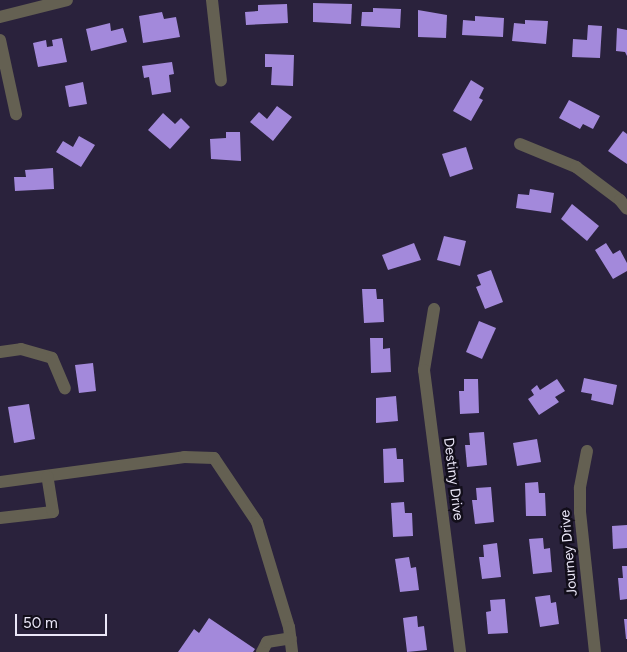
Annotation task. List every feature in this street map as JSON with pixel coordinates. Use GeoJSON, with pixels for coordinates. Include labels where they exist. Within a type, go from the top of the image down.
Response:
{"type":"FeatureCollection","features":[{"type":"Feature","properties":{"kind":"street"},"geometry":{"type":"LineString","coordinates":[[0,17],[67,0]]}},
{"type":"Feature","properties":{"kind":"street"},"geometry":{"type":"LineString","coordinates":[[212,0],[221,81]]}},
{"type":"Feature","properties":{"kind":"street"},"geometry":{"type":"LineString","coordinates":[[0,40],[16,114]]}},
{"type":"Feature","properties":{"kind":"street"},"geometry":{"type":"LineString","coordinates":[[520,144],[576,167],[620,200],[627,210]]}},
{"type":"Feature","properties":{"kind":"street","name":"Destiny Drive"},"geometry":{"type":"LineString","coordinates":[[434,309],[424,370],[460,652]]}},
{"type":"Feature","properties":{"kind":"street"},"geometry":{"type":"LineString","coordinates":[[0,352],[21,349],[52,358],[65,388]]}},
{"type":"Feature","properties":{"kind":"street","name":"Journey Drive"},"geometry":{"type":"LineString","coordinates":[[587,451],[580,488],[580,512],[595,652]]}},
{"type":"Feature","properties":{"kind":"street"},"geometry":{"type":"LineString","coordinates":[[0,482],[184,457],[214,458],[257,522],[291,638],[292,652]]}},
{"type":"Feature","properties":{"kind":"street"},"geometry":{"type":"LineString","coordinates":[[0,518],[53,512],[47,476]]}},
{"type":"Feature","properties":{"kind":"street"},"geometry":{"type":"LineString","coordinates":[[262,652],[267,642],[291,638]]}},
{"type":"Feature","properties":{"kind":"building"},"geometry":{"type":"Polygon","coordinates":[[[313,3],[352,4],[351,24],[313,22],[313,3]]]}},
{"type":"Feature","properties":{"kind":"building"},"geometry":{"type":"Polygon","coordinates":[[[287,4],[288,23],[246,25],[245,12],[258,11],[258,5],[287,4]]]}},
{"type":"Feature","properties":{"kind":"building"},"geometry":{"type":"Polygon","coordinates":[[[373,8],[401,9],[400,28],[361,26],[362,12],[373,12],[373,8]]]}},
{"type":"Feature","properties":{"kind":"building"},"geometry":{"type":"Polygon","coordinates":[[[418,10],[447,15],[446,38],[418,37],[418,10]]]}},
{"type":"Feature","properties":{"kind":"building"},"geometry":{"type":"Polygon","coordinates":[[[162,12],[164,19],[176,17],[180,37],[143,43],[139,16],[162,12]]]}},
{"type":"Feature","properties":{"kind":"building"},"geometry":{"type":"Polygon","coordinates":[[[475,16],[504,18],[503,37],[462,35],[463,20],[475,21],[475,16]]]}},
{"type":"Feature","properties":{"kind":"building"},"geometry":{"type":"Polygon","coordinates":[[[525,20],[548,21],[546,44],[512,41],[514,23],[525,24],[525,20]]]}},
{"type":"Feature","properties":{"kind":"building"},"geometry":{"type":"Polygon","coordinates":[[[110,23],[111,31],[123,28],[127,42],[91,51],[86,29],[110,23]]]}},
{"type":"Feature","properties":{"kind":"building"},"geometry":{"type":"Polygon","coordinates":[[[588,25],[602,26],[600,58],[572,57],[573,39],[587,40],[588,25]]]}},
{"type":"Feature","properties":{"kind":"building"},"geometry":{"type":"Polygon","coordinates":[[[617,28],[627,30],[627,56],[625,52],[616,51],[617,28]]]}},
{"type":"Feature","properties":{"kind":"building"},"geometry":{"type":"Polygon","coordinates":[[[62,38],[67,62],[38,67],[33,43],[46,40],[47,47],[53,46],[52,40],[62,38]]]}},
{"type":"Feature","properties":{"kind":"building"},"geometry":{"type":"Polygon","coordinates":[[[265,54],[294,55],[293,86],[271,85],[272,67],[265,67],[265,54]]]}},
{"type":"Feature","properties":{"kind":"building"},"geometry":{"type":"Polygon","coordinates":[[[172,62],[174,74],[169,75],[171,92],[152,95],[149,77],[144,78],[142,66],[172,62]]]}},
{"type":"Feature","properties":{"kind":"building"},"geometry":{"type":"Polygon","coordinates":[[[471,80],[484,88],[479,98],[483,100],[471,121],[453,111],[471,80]]]}},
{"type":"Feature","properties":{"kind":"building"},"geometry":{"type":"Polygon","coordinates":[[[83,82],[87,104],[69,107],[65,86],[83,82]]]}},
{"type":"Feature","properties":{"kind":"building"},"geometry":{"type":"Polygon","coordinates":[[[569,100],[600,116],[593,129],[583,124],[580,129],[559,118],[569,100]]]}},
{"type":"Feature","properties":{"kind":"building"},"geometry":{"type":"Polygon","coordinates":[[[277,106],[292,117],[273,141],[250,122],[259,112],[267,119],[277,106]]]}},
{"type":"Feature","properties":{"kind":"building"},"geometry":{"type":"Polygon","coordinates":[[[163,113],[175,124],[181,118],[190,127],[170,149],[148,130],[163,113]]]}},
{"type":"Feature","properties":{"kind":"building"},"geometry":{"type":"Polygon","coordinates":[[[623,131],[627,134],[627,164],[608,151],[623,131]]]}},
{"type":"Feature","properties":{"kind":"building"},"geometry":{"type":"Polygon","coordinates":[[[226,132],[240,132],[241,161],[211,159],[210,139],[226,138],[226,132]]]}},
{"type":"Feature","properties":{"kind":"building"},"geometry":{"type":"Polygon","coordinates":[[[79,136],[95,145],[81,167],[56,152],[63,141],[73,147],[79,136]]]}},
{"type":"Feature","properties":{"kind":"building"},"geometry":{"type":"Polygon","coordinates":[[[466,147],[473,169],[450,177],[442,154],[466,147]]]}},
{"type":"Feature","properties":{"kind":"building"},"geometry":{"type":"Polygon","coordinates":[[[53,168],[54,189],[15,191],[14,177],[26,177],[25,170],[53,168]]]}},
{"type":"Feature","properties":{"kind":"building"},"geometry":{"type":"Polygon","coordinates":[[[530,189],[554,193],[551,213],[516,208],[518,194],[529,195],[530,189]]]}},
{"type":"Feature","properties":{"kind":"building"},"geometry":{"type":"Polygon","coordinates":[[[572,204],[599,226],[587,241],[561,219],[572,204]]]}},
{"type":"Feature","properties":{"kind":"building"},"geometry":{"type":"Polygon","coordinates":[[[444,236],[466,241],[460,266],[437,260],[444,236]]]}},
{"type":"Feature","properties":{"kind":"building"},"geometry":{"type":"Polygon","coordinates":[[[414,243],[421,260],[388,270],[382,255],[414,243]]]}},
{"type":"Feature","properties":{"kind":"building"},"geometry":{"type":"Polygon","coordinates":[[[606,243],[613,254],[620,250],[627,263],[627,271],[613,279],[595,250],[606,243]]]}},
{"type":"Feature","properties":{"kind":"building"},"geometry":{"type":"Polygon","coordinates":[[[491,270],[503,302],[485,309],[476,287],[481,285],[477,275],[491,270]]]}},
{"type":"Feature","properties":{"kind":"building"},"geometry":{"type":"Polygon","coordinates":[[[362,289],[376,289],[377,299],[383,299],[384,322],[364,323],[362,289]]]}},
{"type":"Feature","properties":{"kind":"building"},"geometry":{"type":"Polygon","coordinates":[[[479,321],[496,328],[482,359],[466,352],[479,321]]]}},
{"type":"Feature","properties":{"kind":"building"},"geometry":{"type":"Polygon","coordinates":[[[370,338],[383,338],[383,349],[390,348],[391,372],[371,373],[370,338]]]}},
{"type":"Feature","properties":{"kind":"building"},"geometry":{"type":"Polygon","coordinates":[[[93,363],[96,391],[79,393],[75,365],[93,363]]]}},
{"type":"Feature","properties":{"kind":"building"},"geometry":{"type":"Polygon","coordinates":[[[584,378],[617,385],[613,405],[591,400],[592,394],[581,392],[584,378]]]}},
{"type":"Feature","properties":{"kind":"building"},"geometry":{"type":"Polygon","coordinates":[[[464,379],[478,379],[479,413],[460,414],[459,391],[464,391],[464,379]]]}},
{"type":"Feature","properties":{"kind":"building"},"geometry":{"type":"Polygon","coordinates":[[[557,379],[565,391],[555,397],[559,402],[539,415],[528,399],[534,395],[531,390],[537,385],[540,390],[557,379]]]}},
{"type":"Feature","properties":{"kind":"building"},"geometry":{"type":"Polygon","coordinates":[[[396,396],[398,421],[376,423],[376,398],[396,396]]]}},
{"type":"Feature","properties":{"kind":"building"},"geometry":{"type":"Polygon","coordinates":[[[29,404],[35,439],[14,443],[8,407],[29,404]]]}},
{"type":"Feature","properties":{"kind":"building"},"geometry":{"type":"Polygon","coordinates":[[[484,432],[487,465],[467,467],[465,445],[470,445],[469,433],[484,432]]]}},
{"type":"Feature","properties":{"kind":"building"},"geometry":{"type":"Polygon","coordinates":[[[537,439],[541,462],[517,466],[513,443],[537,439]]]}},
{"type":"Feature","properties":{"kind":"building"},"geometry":{"type":"Polygon","coordinates":[[[396,448],[397,459],[403,459],[404,482],[384,483],[383,449],[396,448]]]}},
{"type":"Feature","properties":{"kind":"building"},"geometry":{"type":"Polygon","coordinates":[[[538,482],[539,493],[545,493],[546,516],[526,516],[525,483],[538,482]]]}},
{"type":"Feature","properties":{"kind":"building"},"geometry":{"type":"Polygon","coordinates":[[[491,487],[494,522],[475,524],[472,500],[477,500],[476,488],[491,487]]]}},
{"type":"Feature","properties":{"kind":"building"},"geometry":{"type":"Polygon","coordinates":[[[404,502],[405,513],[412,513],[413,536],[393,537],[391,503],[404,502]]]}},
{"type":"Feature","properties":{"kind":"building"},"geometry":{"type":"Polygon","coordinates":[[[627,525],[627,548],[613,549],[612,526],[627,525]]]}},
{"type":"Feature","properties":{"kind":"building"},"geometry":{"type":"Polygon","coordinates":[[[543,538],[544,549],[550,548],[552,572],[533,574],[529,539],[543,538]]]}},
{"type":"Feature","properties":{"kind":"building"},"geometry":{"type":"Polygon","coordinates":[[[497,543],[501,577],[482,579],[479,557],[484,557],[483,545],[497,543]]]}},
{"type":"Feature","properties":{"kind":"building"},"geometry":{"type":"Polygon","coordinates":[[[409,557],[411,568],[416,567],[419,590],[400,592],[395,559],[409,557]]]}},
{"type":"Feature","properties":{"kind":"building"},"geometry":{"type":"Polygon","coordinates":[[[622,566],[627,566],[627,599],[620,600],[618,578],[623,578],[622,566]]]}},
{"type":"Feature","properties":{"kind":"building"},"geometry":{"type":"Polygon","coordinates":[[[550,595],[551,603],[556,602],[559,624],[540,627],[535,597],[550,595]]]}},
{"type":"Feature","properties":{"kind":"building"},"geometry":{"type":"Polygon","coordinates":[[[505,599],[508,633],[488,634],[486,612],[491,611],[490,600],[505,599]]]}},
{"type":"Feature","properties":{"kind":"building"},"geometry":{"type":"Polygon","coordinates":[[[417,616],[418,627],[424,626],[427,650],[407,652],[403,618],[417,616]]]}},
{"type":"Feature","properties":{"kind":"building"},"geometry":{"type":"Polygon","coordinates":[[[209,618],[255,649],[253,652],[178,652],[194,629],[199,633],[209,618]]]}},
{"type":"Feature","properties":{"kind":"building"},"geometry":{"type":"Polygon","coordinates":[[[624,619],[627,619],[627,639],[626,639],[624,619]]]}}]}
